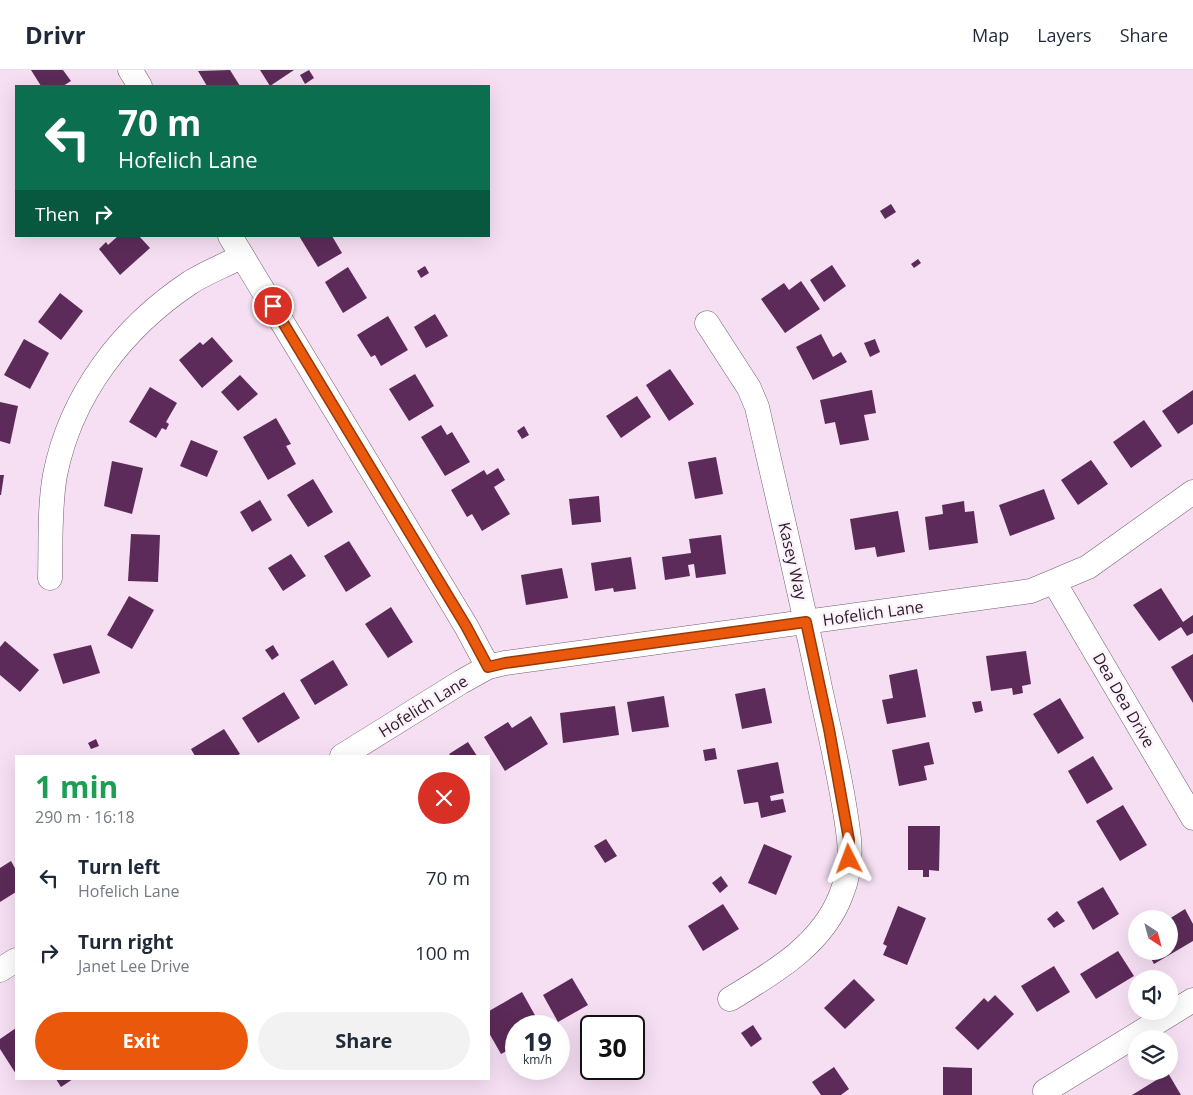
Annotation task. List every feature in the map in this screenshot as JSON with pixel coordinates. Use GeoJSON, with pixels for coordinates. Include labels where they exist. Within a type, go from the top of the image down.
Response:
{"type":"FeatureCollection","features":[{"type":"Feature","properties":{"kind":"street"},"geometry":{"type":"LineString","coordinates":[[130,70],[139,85]]}},
{"type":"Feature","properties":{"kind":"street"},"geometry":{"type":"LineString","coordinates":[[50,578],[52,503],[55,477],[67,432],[81,400],[109,356],[151,313],[236,246],[461,618],[488,667]]}},
{"type":"Feature","properties":{"kind":"street","name":"Kasey Way"},"geometry":{"type":"LineString","coordinates":[[707,322],[749,388],[758,406],[829,729],[849,840],[846,878],[832,913],[803,950],[772,974],[730,999]]}},
{"type":"Feature","properties":{"kind":"street","name":"Hofelich Lane"},"geometry":{"type":"LineString","coordinates":[[344,755],[488,667],[505,663],[1031,591],[1088,567],[1193,492]]}},
{"type":"Feature","properties":{"kind":"street","name":"Dea Dea Drive"},"geometry":{"type":"LineString","coordinates":[[1054,582],[1193,818]]}},
{"type":"Feature","properties":{"kind":"street"},"geometry":{"type":"LineString","coordinates":[[0,970],[15,961]]}},
{"type":"Feature","properties":{"kind":"street"},"geometry":{"type":"LineString","coordinates":[[1045,1091],[1193,1000]]}},
{"type":"Feature","properties":{"kind":"building"},"geometry":{"type":"Polygon","coordinates":[[[31,70],[63,70],[71,81],[65,85],[40,85],[31,70]]]}},
{"type":"Feature","properties":{"kind":"building"},"geometry":{"type":"Polygon","coordinates":[[[230,70],[239,85],[206,85],[198,71],[230,70]]]}},
{"type":"Feature","properties":{"kind":"building"},"geometry":{"type":"Polygon","coordinates":[[[260,70],[294,70],[272,85],[269,85],[260,70]]]}},
{"type":"Feature","properties":{"kind":"building"},"geometry":{"type":"Polygon","coordinates":[[[309,70],[314,78],[305,84],[300,75],[309,70]]]}},
{"type":"Feature","properties":{"kind":"building"},"geometry":{"type":"Polygon","coordinates":[[[891,204],[896,212],[885,219],[880,211],[891,204]]]}},
{"type":"Feature","properties":{"kind":"building"},"geometry":{"type":"Polygon","coordinates":[[[117,237],[140,237],[150,248],[120,275],[99,249],[106,242],[108,245],[117,237]]]}},
{"type":"Feature","properties":{"kind":"building"},"geometry":{"type":"Polygon","coordinates":[[[300,237],[333,237],[342,253],[318,267],[300,237]]]}},
{"type":"Feature","properties":{"kind":"building"},"geometry":{"type":"Polygon","coordinates":[[[918,259],[921,263],[914,268],[911,264],[918,259]]]}},
{"type":"Feature","properties":{"kind":"building"},"geometry":{"type":"Polygon","coordinates":[[[832,265],[846,286],[824,302],[810,280],[832,265]]]}},
{"type":"Feature","properties":{"kind":"building"},"geometry":{"type":"Polygon","coordinates":[[[425,266],[429,273],[421,278],[417,271],[425,266]]]}},
{"type":"Feature","properties":{"kind":"building"},"geometry":{"type":"Polygon","coordinates":[[[348,267],[367,298],[343,313],[325,282],[348,267]]]}},
{"type":"Feature","properties":{"kind":"building"},"geometry":{"type":"Polygon","coordinates":[[[801,281],[820,309],[785,333],[761,299],[784,283],[789,290],[801,281]]]}},
{"type":"Feature","properties":{"kind":"building"},"geometry":{"type":"Polygon","coordinates":[[[60,293],[83,311],[61,340],[38,322],[60,293]]]}},
{"type":"Feature","properties":{"kind":"building"},"geometry":{"type":"Polygon","coordinates":[[[435,314],[448,336],[426,348],[414,327],[435,314]]]}},
{"type":"Feature","properties":{"kind":"building"},"geometry":{"type":"Polygon","coordinates":[[[388,316],[408,350],[381,366],[375,355],[371,357],[357,335],[388,316]]]}},
{"type":"Feature","properties":{"kind":"building"},"geometry":{"type":"Polygon","coordinates":[[[821,334],[833,357],[841,352],[847,362],[813,380],[796,347],[821,334]]]}},
{"type":"Feature","properties":{"kind":"building"},"geometry":{"type":"Polygon","coordinates":[[[212,337],[233,361],[202,388],[179,360],[200,342],[203,345],[212,337]]]}},
{"type":"Feature","properties":{"kind":"building"},"geometry":{"type":"Polygon","coordinates":[[[24,339],[49,353],[30,389],[4,375],[24,339]]]}},
{"type":"Feature","properties":{"kind":"building"},"geometry":{"type":"Polygon","coordinates":[[[875,339],[880,352],[870,357],[864,343],[875,339]]]}},
{"type":"Feature","properties":{"kind":"building"},"geometry":{"type":"Polygon","coordinates":[[[670,369],[694,404],[669,421],[646,385],[670,369]]]}},
{"type":"Feature","properties":{"kind":"building"},"geometry":{"type":"Polygon","coordinates":[[[415,374],[434,406],[409,421],[389,389],[415,374]]]}},
{"type":"Feature","properties":{"kind":"building"},"geometry":{"type":"Polygon","coordinates":[[[240,375],[258,394],[238,411],[221,392],[240,375]]]}},
{"type":"Feature","properties":{"kind":"building"},"geometry":{"type":"Polygon","coordinates":[[[150,387],[177,403],[166,422],[169,424],[166,430],[162,428],[156,438],[129,422],[150,387]]]}},
{"type":"Feature","properties":{"kind":"building"},"geometry":{"type":"Polygon","coordinates":[[[872,390],[876,413],[864,415],[869,440],[840,445],[835,422],[825,424],[820,400],[872,390]]]}},
{"type":"Feature","properties":{"kind":"building"},"geometry":{"type":"Polygon","coordinates":[[[1193,390],[1193,424],[1178,434],[1162,411],[1193,390]]]}},
{"type":"Feature","properties":{"kind":"building"},"geometry":{"type":"Polygon","coordinates":[[[637,396],[651,417],[621,438],[606,416],[637,396]]]}},
{"type":"Feature","properties":{"kind":"building"},"geometry":{"type":"Polygon","coordinates":[[[0,402],[18,406],[10,444],[0,441],[0,402]]]}},
{"type":"Feature","properties":{"kind":"building"},"geometry":{"type":"Polygon","coordinates":[[[276,418],[291,444],[286,446],[296,464],[268,480],[243,437],[276,418]]]}},
{"type":"Feature","properties":{"kind":"building"},"geometry":{"type":"Polygon","coordinates":[[[1144,420],[1162,446],[1131,468],[1113,442],[1144,420]]]}},
{"type":"Feature","properties":{"kind":"building"},"geometry":{"type":"Polygon","coordinates":[[[441,425],[447,435],[452,432],[470,462],[445,476],[421,437],[441,425]]]}},
{"type":"Feature","properties":{"kind":"building"},"geometry":{"type":"Polygon","coordinates":[[[524,426],[529,435],[522,439],[517,431],[524,426]]]}},
{"type":"Feature","properties":{"kind":"building"},"geometry":{"type":"Polygon","coordinates":[[[191,440],[218,451],[207,477],[180,466],[191,440]]]}},
{"type":"Feature","properties":{"kind":"building"},"geometry":{"type":"Polygon","coordinates":[[[716,457],[723,494],[695,499],[688,462],[716,457]]]}},
{"type":"Feature","properties":{"kind":"building"},"geometry":{"type":"Polygon","coordinates":[[[1091,460],[1108,484],[1078,505],[1061,480],[1091,460]]]}},
{"type":"Feature","properties":{"kind":"building"},"geometry":{"type":"Polygon","coordinates":[[[112,461],[143,468],[132,514],[104,506],[112,461]]]}},
{"type":"Feature","properties":{"kind":"building"},"geometry":{"type":"Polygon","coordinates":[[[498,468],[505,480],[494,487],[510,514],[482,531],[472,514],[467,517],[451,490],[484,470],[487,475],[498,468]]]}},
{"type":"Feature","properties":{"kind":"building"},"geometry":{"type":"Polygon","coordinates":[[[0,475],[4,475],[1,495],[0,495],[0,475]]]}},
{"type":"Feature","properties":{"kind":"building"},"geometry":{"type":"Polygon","coordinates":[[[313,479],[333,512],[308,527],[287,495],[313,479]]]}},
{"type":"Feature","properties":{"kind":"building"},"geometry":{"type":"Polygon","coordinates":[[[1044,489],[1055,519],[1010,536],[999,505],[1044,489]]]}},
{"type":"Feature","properties":{"kind":"building"},"geometry":{"type":"Polygon","coordinates":[[[599,496],[601,522],[572,525],[569,499],[599,496]]]}},
{"type":"Feature","properties":{"kind":"building"},"geometry":{"type":"Polygon","coordinates":[[[260,500],[272,520],[252,532],[240,512],[260,500]]]}},
{"type":"Feature","properties":{"kind":"building"},"geometry":{"type":"Polygon","coordinates":[[[964,501],[965,512],[974,511],[978,543],[929,550],[925,517],[943,514],[942,505],[964,501]]]}},
{"type":"Feature","properties":{"kind":"building"},"geometry":{"type":"Polygon","coordinates":[[[898,511],[905,552],[877,557],[875,547],[855,550],[850,519],[898,511]]]}},
{"type":"Feature","properties":{"kind":"building"},"geometry":{"type":"Polygon","coordinates":[[[131,534],[160,535],[158,582],[128,581],[131,534]]]}},
{"type":"Feature","properties":{"kind":"building"},"geometry":{"type":"Polygon","coordinates":[[[721,535],[726,574],[696,578],[694,564],[688,565],[690,576],[665,580],[662,557],[691,553],[689,539],[721,535]]]}},
{"type":"Feature","properties":{"kind":"building"},"geometry":{"type":"Polygon","coordinates":[[[349,541],[371,576],[346,592],[324,556],[349,541]]]}},
{"type":"Feature","properties":{"kind":"building"},"geometry":{"type":"Polygon","coordinates":[[[291,554],[306,576],[283,591],[268,568],[291,554]]]}},
{"type":"Feature","properties":{"kind":"building"},"geometry":{"type":"Polygon","coordinates":[[[631,557],[636,589],[614,592],[613,588],[595,591],[591,563],[631,557]]]}},
{"type":"Feature","properties":{"kind":"building"},"geometry":{"type":"Polygon","coordinates":[[[562,568],[568,598],[526,605],[521,575],[562,568]]]}},
{"type":"Feature","properties":{"kind":"building"},"geometry":{"type":"Polygon","coordinates":[[[1161,588],[1183,622],[1193,615],[1193,633],[1187,636],[1181,627],[1159,641],[1133,605],[1161,588]]]}},
{"type":"Feature","properties":{"kind":"building"},"geometry":{"type":"Polygon","coordinates":[[[129,596],[154,610],[132,649],[107,635],[129,596]]]}},
{"type":"Feature","properties":{"kind":"building"},"geometry":{"type":"Polygon","coordinates":[[[391,607],[413,642],[388,658],[365,624],[391,607]]]}},
{"type":"Feature","properties":{"kind":"building"},"geometry":{"type":"Polygon","coordinates":[[[5,641],[39,670],[20,692],[0,675],[0,647],[5,641]]]}},
{"type":"Feature","properties":{"kind":"building"},"geometry":{"type":"Polygon","coordinates":[[[91,645],[100,673],[63,684],[53,654],[91,645]]]}},
{"type":"Feature","properties":{"kind":"building"},"geometry":{"type":"Polygon","coordinates":[[[273,645],[279,655],[272,660],[265,650],[273,645]]]}},
{"type":"Feature","properties":{"kind":"building"},"geometry":{"type":"Polygon","coordinates":[[[1026,651],[1031,684],[1022,686],[1023,693],[1013,695],[1012,688],[991,691],[986,656],[1026,651]]]}},
{"type":"Feature","properties":{"kind":"building"},"geometry":{"type":"Polygon","coordinates":[[[1193,654],[1193,703],[1171,667],[1193,654]]]}},
{"type":"Feature","properties":{"kind":"building"},"geometry":{"type":"Polygon","coordinates":[[[333,660],[348,685],[315,705],[300,680],[333,660]]]}},
{"type":"Feature","properties":{"kind":"building"},"geometry":{"type":"Polygon","coordinates":[[[917,669],[926,717],[887,724],[882,700],[893,698],[889,675],[917,669]]]}},
{"type":"Feature","properties":{"kind":"building"},"geometry":{"type":"Polygon","coordinates":[[[765,688],[772,723],[742,729],[735,694],[765,688]]]}},
{"type":"Feature","properties":{"kind":"building"},"geometry":{"type":"Polygon","coordinates":[[[284,692],[300,718],[258,743],[242,718],[284,692]]]}},
{"type":"Feature","properties":{"kind":"building"},"geometry":{"type":"Polygon","coordinates":[[[664,696],[669,727],[632,732],[627,702],[664,696]]]}},
{"type":"Feature","properties":{"kind":"building"},"geometry":{"type":"Polygon","coordinates":[[[1060,698],[1084,738],[1058,754],[1033,714],[1060,698]]]}},
{"type":"Feature","properties":{"kind":"building"},"geometry":{"type":"Polygon","coordinates":[[[981,701],[983,711],[975,713],[972,702],[981,701]]]}},
{"type":"Feature","properties":{"kind":"building"},"geometry":{"type":"Polygon","coordinates":[[[615,706],[619,735],[563,743],[560,713],[615,706]]]}},
{"type":"Feature","properties":{"kind":"building"},"geometry":{"type":"Polygon","coordinates":[[[531,716],[548,744],[505,771],[484,737],[508,722],[512,728],[531,716]]]}},
{"type":"Feature","properties":{"kind":"building"},"geometry":{"type":"Polygon","coordinates":[[[224,729],[240,754],[194,755],[191,749],[224,729]]]}},
{"type":"Feature","properties":{"kind":"building"},"geometry":{"type":"Polygon","coordinates":[[[96,739],[99,746],[91,749],[88,743],[96,739]]]}},
{"type":"Feature","properties":{"kind":"building"},"geometry":{"type":"Polygon","coordinates":[[[468,742],[476,755],[450,755],[468,742]]]}},
{"type":"Feature","properties":{"kind":"building"},"geometry":{"type":"Polygon","coordinates":[[[929,742],[934,764],[924,766],[927,780],[899,786],[892,750],[929,742]]]}},
{"type":"Feature","properties":{"kind":"building"},"geometry":{"type":"Polygon","coordinates":[[[715,748],[717,759],[705,761],[703,750],[715,748]]]}},
{"type":"Feature","properties":{"kind":"building"},"geometry":{"type":"Polygon","coordinates":[[[1093,756],[1113,789],[1087,804],[1068,771],[1093,756]]]}},
{"type":"Feature","properties":{"kind":"building"},"geometry":{"type":"Polygon","coordinates":[[[778,762],[784,793],[770,796],[771,801],[783,799],[786,812],[761,818],[758,802],[744,804],[737,770],[778,762]]]}},
{"type":"Feature","properties":{"kind":"building"},"geometry":{"type":"Polygon","coordinates":[[[1123,805],[1147,845],[1120,861],[1096,821],[1123,805]]]}},
{"type":"Feature","properties":{"kind":"building"},"geometry":{"type":"Polygon","coordinates":[[[908,826],[940,826],[939,871],[929,870],[929,877],[923,877],[923,870],[908,870],[908,826]]]}},
{"type":"Feature","properties":{"kind":"building"},"geometry":{"type":"Polygon","coordinates":[[[606,839],[617,856],[605,863],[594,846],[606,839]]]}},
{"type":"Feature","properties":{"kind":"building"},"geometry":{"type":"Polygon","coordinates":[[[764,844],[792,856],[776,895],[748,883],[764,844]]]}},
{"type":"Feature","properties":{"kind":"building"},"geometry":{"type":"Polygon","coordinates":[[[11,861],[15,868],[15,893],[0,902],[0,868],[11,861]]]}},
{"type":"Feature","properties":{"kind":"building"},"geometry":{"type":"Polygon","coordinates":[[[721,876],[728,886],[720,893],[712,883],[721,876]]]}},
{"type":"Feature","properties":{"kind":"building"},"geometry":{"type":"Polygon","coordinates":[[[1103,887],[1119,914],[1093,930],[1077,902],[1103,887]]]}},
{"type":"Feature","properties":{"kind":"building"},"geometry":{"type":"Polygon","coordinates":[[[723,904],[739,929],[703,951],[688,926],[723,904]]]}},
{"type":"Feature","properties":{"kind":"building"},"geometry":{"type":"Polygon","coordinates":[[[898,906],[926,918],[907,965],[883,955],[887,946],[883,944],[898,906]]]}},
{"type":"Feature","properties":{"kind":"building"},"geometry":{"type":"Polygon","coordinates":[[[1185,909],[1193,924],[1193,941],[1178,950],[1178,913],[1185,909]]]}},
{"type":"Feature","properties":{"kind":"building"},"geometry":{"type":"Polygon","coordinates":[[[1057,911],[1065,921],[1054,928],[1047,919],[1057,911]]]}},
{"type":"Feature","properties":{"kind":"building"},"geometry":{"type":"Polygon","coordinates":[[[1118,951],[1130,970],[1128,970],[1128,980],[1096,999],[1080,974],[1118,951]]]}},
{"type":"Feature","properties":{"kind":"building"},"geometry":{"type":"Polygon","coordinates":[[[1152,960],[1161,960],[1154,964],[1152,960]]]}},
{"type":"Feature","properties":{"kind":"building"},"geometry":{"type":"Polygon","coordinates":[[[1054,966],[1070,992],[1037,1012],[1021,986],[1054,966]]]}},
{"type":"Feature","properties":{"kind":"building"},"geometry":{"type":"Polygon","coordinates":[[[572,978],[588,1005],[570,1015],[554,1015],[543,995],[572,978]]]}},
{"type":"Feature","properties":{"kind":"building"},"geometry":{"type":"Polygon","coordinates":[[[854,979],[875,1000],[845,1029],[824,1008],[854,979]]]}},
{"type":"Feature","properties":{"kind":"building"},"geometry":{"type":"Polygon","coordinates":[[[522,992],[535,1015],[505,1015],[505,1052],[501,1054],[490,1035],[490,1010],[522,992]]]}},
{"type":"Feature","properties":{"kind":"building"},"geometry":{"type":"Polygon","coordinates":[[[995,995],[1014,1014],[978,1050],[955,1028],[984,998],[988,1002],[995,995]]]}},
{"type":"Feature","properties":{"kind":"building"},"geometry":{"type":"Polygon","coordinates":[[[753,1025],[762,1039],[751,1047],[741,1033],[753,1025]]]}},
{"type":"Feature","properties":{"kind":"building"},"geometry":{"type":"Polygon","coordinates":[[[15,1029],[15,1072],[0,1049],[0,1039],[15,1029]]]}},
{"type":"Feature","properties":{"kind":"building"},"geometry":{"type":"Polygon","coordinates":[[[834,1067],[849,1089],[841,1095],[821,1095],[812,1082],[834,1067]]]}},
{"type":"Feature","properties":{"kind":"building"},"geometry":{"type":"Polygon","coordinates":[[[943,1067],[972,1068],[972,1095],[943,1095],[943,1067]]]}},
{"type":"Feature","properties":{"kind":"building"},"geometry":{"type":"Polygon","coordinates":[[[57,1080],[72,1080],[61,1087],[57,1080]]]}},
{"type":"Feature","properties":{"kind":"building"},"geometry":{"type":"Polygon","coordinates":[[[1157,1080],[1172,1080],[1181,1095],[1132,1095],[1157,1080]]]}},
{"type":"Feature","properties":{"kind":"route"},"geometry":{"type":"LineString","coordinates":[[273,306],[466,626],[488,667],[505,663],[806,622],[829,729],[849,840],[849,859]]}}]}
